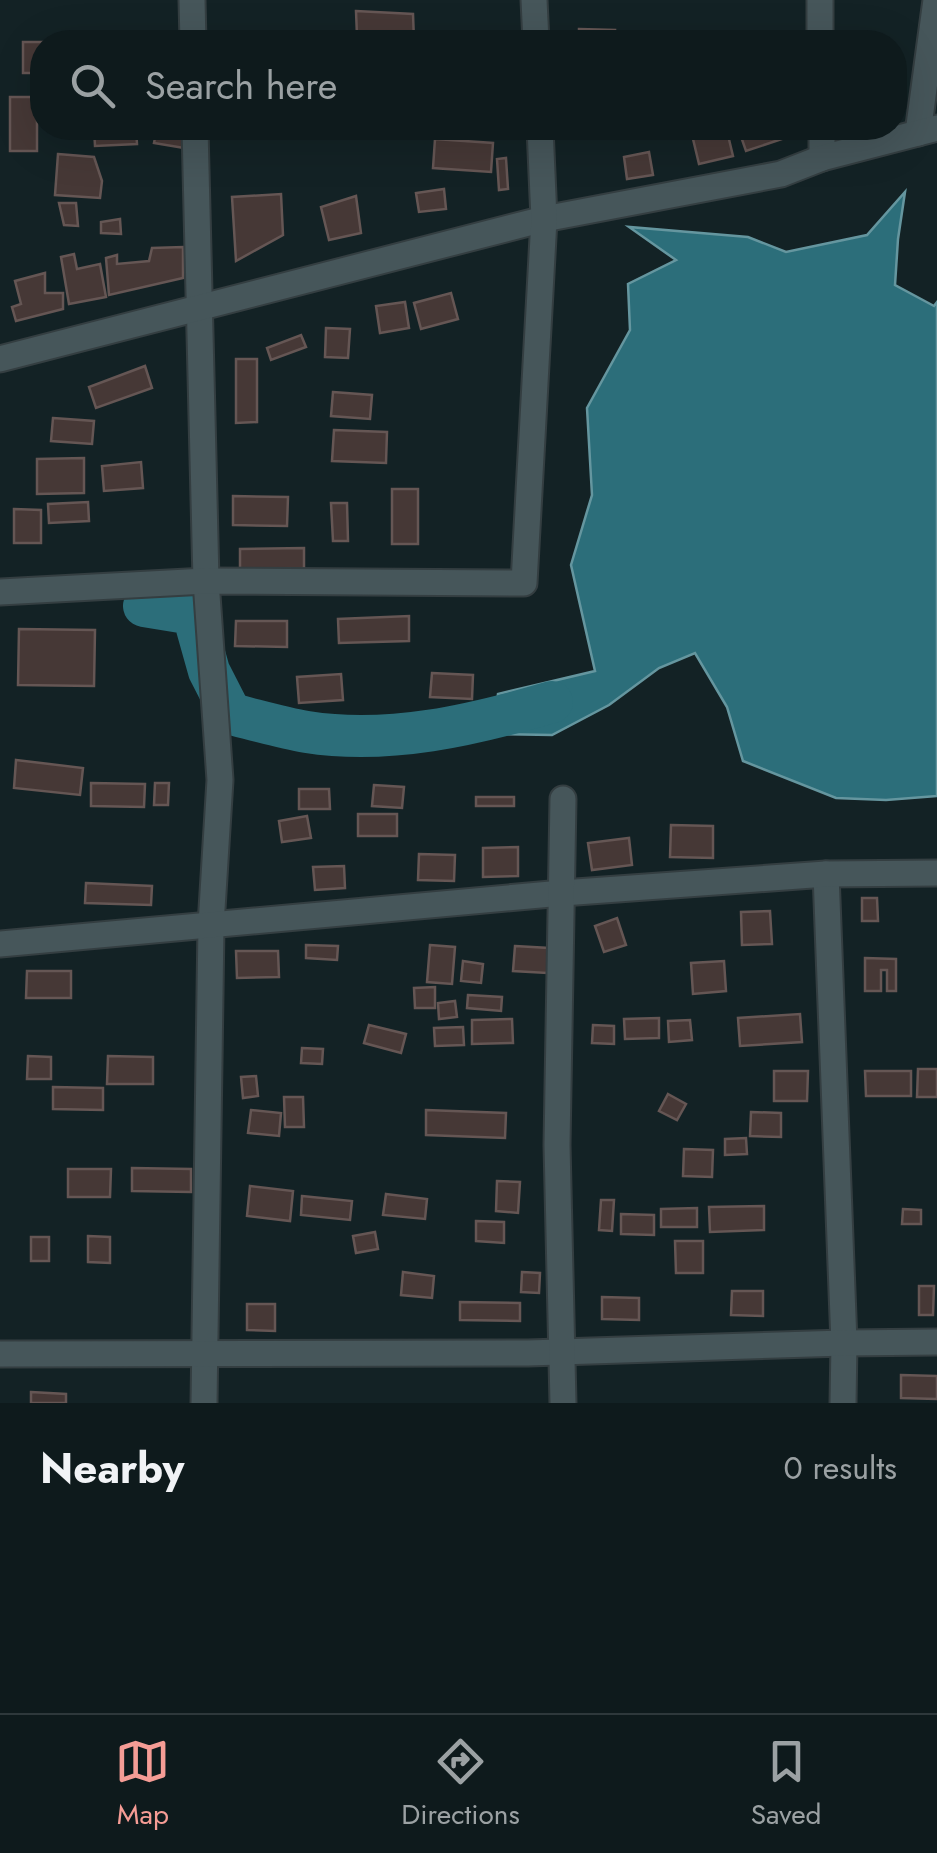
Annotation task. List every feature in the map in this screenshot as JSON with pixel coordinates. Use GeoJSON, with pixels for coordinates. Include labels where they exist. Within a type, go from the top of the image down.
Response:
{"type":"FeatureCollection","features":[{"type":"Feature","properties":{"kind":"street"},"geometry":{"type":"LineString","coordinates":[[192,0],[193,30]]}},
{"type":"Feature","properties":{"kind":"street"},"geometry":{"type":"LineString","coordinates":[[534,0],[535,30]]}},
{"type":"Feature","properties":{"kind":"street"},"geometry":{"type":"LineString","coordinates":[[820,0],[820,30]]}},
{"type":"Feature","properties":{"kind":"street"},"geometry":{"type":"LineString","coordinates":[[928,131],[936,0]]}},
{"type":"Feature","properties":{"kind":"street"},"geometry":{"type":"LineString","coordinates":[[194,140],[206,581],[220,780],[210,924],[204,1403]]}},
{"type":"Feature","properties":{"kind":"street"},"geometry":{"type":"LineString","coordinates":[[0,592],[206,581],[524,583],[544,219],[541,140]]}},
{"type":"Feature","properties":{"kind":"street"},"geometry":{"type":"LineString","coordinates":[[822,140],[822,158]]}},
{"type":"Feature","properties":{"kind":"street"},"geometry":{"type":"LineString","coordinates":[[0,359],[544,219],[781,174],[822,158],[893,140]]}},
{"type":"Feature","properties":{"kind":"street"},"geometry":{"type":"LineString","coordinates":[[562,1403],[558,1145],[564,799]]}},
{"type":"Feature","properties":{"kind":"street"},"geometry":{"type":"LineString","coordinates":[[0,944],[562,893],[826,874],[937,874]]}},
{"type":"Feature","properties":{"kind":"street"},"geometry":{"type":"LineString","coordinates":[[826,874],[844,1403]]}},
{"type":"Feature","properties":{"kind":"street"},"geometry":{"type":"LineString","coordinates":[[0,1354],[562,1352],[937,1342]]}},
{"type":"Feature","properties":{"kind":"water"},"geometry":{"type":"Polygon","coordinates":[[[905,192],[895,285],[934,306],[937,302],[937,796],[836,798],[743,761],[727,707],[695,653],[659,668],[609,705],[552,735],[493,734],[498,694],[595,671],[571,565],[592,495],[587,408],[630,330],[628,284],[676,260],[629,227],[748,237],[786,252],[867,235],[905,192]]]}},
{"type":"Feature","properties":{"kind":"building"},"geometry":{"type":"Polygon","coordinates":[[[356,11],[413,14],[414,30],[357,30],[356,11]]]}},
{"type":"Feature","properties":{"kind":"building"},"geometry":{"type":"Polygon","coordinates":[[[23,42],[30,42],[30,73],[23,73],[23,42]]]}},
{"type":"Feature","properties":{"kind":"building"},"geometry":{"type":"Polygon","coordinates":[[[10,97],[30,97],[30,140],[37,140],[37,151],[10,151],[10,97]]]}},
{"type":"Feature","properties":{"kind":"building"},"geometry":{"type":"Polygon","coordinates":[[[95,140],[137,140],[137,144],[95,146],[95,140]]]}},
{"type":"Feature","properties":{"kind":"building"},"geometry":{"type":"Polygon","coordinates":[[[183,140],[184,148],[154,143],[183,140]]]}},
{"type":"Feature","properties":{"kind":"building"},"geometry":{"type":"Polygon","coordinates":[[[435,140],[493,143],[491,172],[433,168],[435,140]]]}},
{"type":"Feature","properties":{"kind":"building"},"geometry":{"type":"Polygon","coordinates":[[[693,140],[729,140],[733,156],[699,164],[693,140]]]}},
{"type":"Feature","properties":{"kind":"building"},"geometry":{"type":"Polygon","coordinates":[[[742,140],[779,140],[746,151],[742,140]]]}},
{"type":"Feature","properties":{"kind":"building"},"geometry":{"type":"Polygon","coordinates":[[[649,152],[653,175],[627,179],[624,157],[649,152]]]}},
{"type":"Feature","properties":{"kind":"building"},"geometry":{"type":"Polygon","coordinates":[[[58,154],[94,157],[102,181],[100,198],[55,195],[58,154]]]}},
{"type":"Feature","properties":{"kind":"building"},"geometry":{"type":"Polygon","coordinates":[[[506,158],[508,189],[499,190],[497,159],[506,158]]]}},
{"type":"Feature","properties":{"kind":"building"},"geometry":{"type":"Polygon","coordinates":[[[444,189],[446,209],[419,212],[416,193],[444,189]]]}},
{"type":"Feature","properties":{"kind":"building"},"geometry":{"type":"Polygon","coordinates":[[[281,194],[283,235],[236,261],[232,197],[281,194]]]}},
{"type":"Feature","properties":{"kind":"building"},"geometry":{"type":"Polygon","coordinates":[[[356,196],[361,233],[329,240],[321,207],[356,196]]]}},
{"type":"Feature","properties":{"kind":"building"},"geometry":{"type":"Polygon","coordinates":[[[59,203],[76,203],[78,226],[64,225],[59,203]]]}},
{"type":"Feature","properties":{"kind":"building"},"geometry":{"type":"Polygon","coordinates":[[[120,219],[121,234],[101,233],[101,222],[120,219]]]}},
{"type":"Feature","properties":{"kind":"building"},"geometry":{"type":"Polygon","coordinates":[[[183,247],[183,278],[109,295],[106,258],[117,255],[117,264],[149,261],[152,248],[183,247]]]}},
{"type":"Feature","properties":{"kind":"building"},"geometry":{"type":"Polygon","coordinates":[[[74,254],[77,269],[100,264],[106,297],[69,304],[61,257],[74,254]]]}},
{"type":"Feature","properties":{"kind":"building"},"geometry":{"type":"Polygon","coordinates":[[[45,273],[45,293],[63,293],[63,309],[16,321],[12,307],[21,304],[15,281],[45,273]]]}},
{"type":"Feature","properties":{"kind":"building"},"geometry":{"type":"Polygon","coordinates":[[[451,293],[458,319],[421,329],[414,303],[451,293]]]}},
{"type":"Feature","properties":{"kind":"building"},"geometry":{"type":"Polygon","coordinates":[[[405,302],[409,328],[380,333],[376,306],[405,302]]]}},
{"type":"Feature","properties":{"kind":"building"},"geometry":{"type":"Polygon","coordinates":[[[326,328],[350,329],[348,358],[325,357],[326,328]]]}},
{"type":"Feature","properties":{"kind":"building"},"geometry":{"type":"Polygon","coordinates":[[[301,335],[306,347],[271,360],[267,348],[301,335]]]}},
{"type":"Feature","properties":{"kind":"building"},"geometry":{"type":"Polygon","coordinates":[[[236,359],[257,359],[257,422],[236,423],[236,359]]]}},
{"type":"Feature","properties":{"kind":"building"},"geometry":{"type":"Polygon","coordinates":[[[145,366],[152,388],[96,408],[89,387],[145,366]]]}},
{"type":"Feature","properties":{"kind":"building"},"geometry":{"type":"Polygon","coordinates":[[[333,392],[372,395],[370,419],[331,416],[333,392]]]}},
{"type":"Feature","properties":{"kind":"building"},"geometry":{"type":"Polygon","coordinates":[[[53,418],[94,421],[92,444],[51,441],[53,418]]]}},
{"type":"Feature","properties":{"kind":"building"},"geometry":{"type":"Polygon","coordinates":[[[334,430],[387,432],[386,463],[332,461],[334,430]]]}},
{"type":"Feature","properties":{"kind":"building"},"geometry":{"type":"Polygon","coordinates":[[[84,458],[84,493],[37,494],[37,459],[84,458]]]}},
{"type":"Feature","properties":{"kind":"building"},"geometry":{"type":"Polygon","coordinates":[[[141,462],[143,488],[104,491],[102,466],[141,462]]]}},
{"type":"Feature","properties":{"kind":"building"},"geometry":{"type":"Polygon","coordinates":[[[392,489],[418,489],[418,544],[392,544],[392,489]]]}},
{"type":"Feature","properties":{"kind":"building"},"geometry":{"type":"Polygon","coordinates":[[[233,496],[288,497],[287,526],[233,525],[233,496]]]}},
{"type":"Feature","properties":{"kind":"building"},"geometry":{"type":"Polygon","coordinates":[[[88,502],[89,521],[49,523],[48,504],[88,502]]]}},
{"type":"Feature","properties":{"kind":"building"},"geometry":{"type":"Polygon","coordinates":[[[331,503],[347,503],[348,541],[333,541],[331,503]]]}},
{"type":"Feature","properties":{"kind":"building"},"geometry":{"type":"Polygon","coordinates":[[[14,509],[41,510],[41,543],[14,543],[14,509]]]}},
{"type":"Feature","properties":{"kind":"building"},"geometry":{"type":"Polygon","coordinates":[[[304,548],[304,569],[240,570],[240,549],[304,548]]]}},
{"type":"Feature","properties":{"kind":"building"},"geometry":{"type":"Polygon","coordinates":[[[409,616],[409,641],[339,643],[338,619],[409,616]]]}},
{"type":"Feature","properties":{"kind":"building"},"geometry":{"type":"Polygon","coordinates":[[[236,621],[287,621],[287,647],[235,646],[236,621]]]}},
{"type":"Feature","properties":{"kind":"building"},"geometry":{"type":"Polygon","coordinates":[[[19,629],[95,630],[94,686],[18,685],[19,629]]]}},
{"type":"Feature","properties":{"kind":"building"},"geometry":{"type":"Polygon","coordinates":[[[432,673],[473,675],[472,699],[430,697],[432,673]]]}},
{"type":"Feature","properties":{"kind":"building"},"geometry":{"type":"Polygon","coordinates":[[[341,674],[343,700],[299,703],[297,677],[341,674]]]}},
{"type":"Feature","properties":{"kind":"building"},"geometry":{"type":"Polygon","coordinates":[[[16,760],[83,768],[80,795],[14,788],[16,760]]]}},
{"type":"Feature","properties":{"kind":"building"},"geometry":{"type":"Polygon","coordinates":[[[91,783],[145,784],[144,807],[91,806],[91,783]]]}},
{"type":"Feature","properties":{"kind":"building"},"geometry":{"type":"Polygon","coordinates":[[[155,783],[169,783],[168,805],[154,805],[155,783]]]}},
{"type":"Feature","properties":{"kind":"building"},"geometry":{"type":"Polygon","coordinates":[[[374,785],[404,787],[402,808],[372,806],[374,785]]]}},
{"type":"Feature","properties":{"kind":"building"},"geometry":{"type":"Polygon","coordinates":[[[299,789],[329,789],[330,809],[299,809],[299,789]]]}},
{"type":"Feature","properties":{"kind":"building"},"geometry":{"type":"Polygon","coordinates":[[[476,797],[514,797],[514,806],[476,806],[476,797]]]}},
{"type":"Feature","properties":{"kind":"building"},"geometry":{"type":"Polygon","coordinates":[[[358,814],[397,814],[397,836],[358,836],[358,814]]]}},
{"type":"Feature","properties":{"kind":"building"},"geometry":{"type":"Polygon","coordinates":[[[307,816],[311,838],[282,842],[279,821],[307,816]]]}},
{"type":"Feature","properties":{"kind":"building"},"geometry":{"type":"Polygon","coordinates":[[[671,825],[713,826],[713,858],[670,857],[671,825]]]}},
{"type":"Feature","properties":{"kind":"building"},"geometry":{"type":"Polygon","coordinates":[[[629,838],[632,865],[592,870],[588,843],[629,838]]]}},
{"type":"Feature","properties":{"kind":"building"},"geometry":{"type":"Polygon","coordinates":[[[518,847],[518,876],[483,877],[483,848],[518,847]]]}},
{"type":"Feature","properties":{"kind":"building"},"geometry":{"type":"Polygon","coordinates":[[[419,854],[455,855],[454,881],[418,880],[419,854]]]}},
{"type":"Feature","properties":{"kind":"building"},"geometry":{"type":"Polygon","coordinates":[[[344,866],[345,888],[315,890],[313,867],[344,866]]]}},
{"type":"Feature","properties":{"kind":"building"},"geometry":{"type":"Polygon","coordinates":[[[86,883],[152,886],[151,905],[85,903],[86,883]]]}},
{"type":"Feature","properties":{"kind":"building"},"geometry":{"type":"Polygon","coordinates":[[[862,898],[877,898],[878,921],[862,921],[862,898]]]}},
{"type":"Feature","properties":{"kind":"building"},"geometry":{"type":"Polygon","coordinates":[[[770,911],[772,944],[742,945],[741,912],[770,911]]]}},
{"type":"Feature","properties":{"kind":"building"},"geometry":{"type":"Polygon","coordinates":[[[617,918],[626,945],[604,952],[595,926],[617,918]]]}},
{"type":"Feature","properties":{"kind":"building"},"geometry":{"type":"Polygon","coordinates":[[[306,945],[338,946],[337,960],[306,958],[306,945]]]}},
{"type":"Feature","properties":{"kind":"building"},"geometry":{"type":"Polygon","coordinates":[[[430,945],[455,947],[452,984],[427,982],[430,945]]]}},
{"type":"Feature","properties":{"kind":"building"},"geometry":{"type":"Polygon","coordinates":[[[515,946],[549,948],[547,973],[513,971],[515,946]]]}},
{"type":"Feature","properties":{"kind":"building"},"geometry":{"type":"Polygon","coordinates":[[[236,951],[278,951],[279,977],[237,978],[236,951]]]}},
{"type":"Feature","properties":{"kind":"building"},"geometry":{"type":"Polygon","coordinates":[[[865,958],[896,959],[896,991],[887,991],[887,970],[881,970],[881,991],[865,991],[865,958]]]}},
{"type":"Feature","properties":{"kind":"building"},"geometry":{"type":"Polygon","coordinates":[[[463,961],[483,964],[481,983],[461,981],[463,961]]]}},
{"type":"Feature","properties":{"kind":"building"},"geometry":{"type":"Polygon","coordinates":[[[724,961],[726,991],[693,994],[691,963],[724,961]]]}},
{"type":"Feature","properties":{"kind":"building"},"geometry":{"type":"Polygon","coordinates":[[[27,971],[71,971],[71,998],[26,998],[27,971]]]}},
{"type":"Feature","properties":{"kind":"building"},"geometry":{"type":"Polygon","coordinates":[[[435,987],[435,1008],[415,1008],[414,988],[435,987]]]}},
{"type":"Feature","properties":{"kind":"building"},"geometry":{"type":"Polygon","coordinates":[[[468,995],[502,997],[501,1011],[467,1008],[468,995]]]}},
{"type":"Feature","properties":{"kind":"building"},"geometry":{"type":"Polygon","coordinates":[[[455,1001],[457,1017],[439,1019],[438,1003],[455,1001]]]}},
{"type":"Feature","properties":{"kind":"building"},"geometry":{"type":"Polygon","coordinates":[[[800,1014],[802,1042],[740,1046],[738,1018],[800,1014]]]}},
{"type":"Feature","properties":{"kind":"building"},"geometry":{"type":"Polygon","coordinates":[[[659,1018],[659,1038],[625,1039],[624,1019],[659,1018]]]}},
{"type":"Feature","properties":{"kind":"building"},"geometry":{"type":"Polygon","coordinates":[[[512,1019],[513,1043],[472,1044],[472,1020],[512,1019]]]}},
{"type":"Feature","properties":{"kind":"building"},"geometry":{"type":"Polygon","coordinates":[[[690,1020],[692,1040],[669,1042],[668,1021],[690,1020]]]}},
{"type":"Feature","properties":{"kind":"building"},"geometry":{"type":"Polygon","coordinates":[[[369,1025],[406,1034],[401,1053],[364,1043],[369,1025]]]}},
{"type":"Feature","properties":{"kind":"building"},"geometry":{"type":"Polygon","coordinates":[[[593,1025],[614,1026],[614,1044],[592,1043],[593,1025]]]}},
{"type":"Feature","properties":{"kind":"building"},"geometry":{"type":"Polygon","coordinates":[[[463,1027],[464,1045],[435,1046],[434,1028],[463,1027]]]}},
{"type":"Feature","properties":{"kind":"building"},"geometry":{"type":"Polygon","coordinates":[[[302,1048],[323,1049],[322,1064],[301,1063],[302,1048]]]}},
{"type":"Feature","properties":{"kind":"building"},"geometry":{"type":"Polygon","coordinates":[[[28,1056],[51,1057],[51,1079],[27,1079],[28,1056]]]}},
{"type":"Feature","properties":{"kind":"building"},"geometry":{"type":"Polygon","coordinates":[[[108,1056],[153,1057],[153,1084],[107,1084],[108,1056]]]}},
{"type":"Feature","properties":{"kind":"building"},"geometry":{"type":"Polygon","coordinates":[[[918,1069],[937,1069],[937,1097],[917,1097],[918,1069]]]}},
{"type":"Feature","properties":{"kind":"building"},"geometry":{"type":"Polygon","coordinates":[[[774,1071],[808,1071],[807,1101],[774,1101],[774,1071]]]}},
{"type":"Feature","properties":{"kind":"building"},"geometry":{"type":"Polygon","coordinates":[[[865,1071],[911,1071],[911,1096],[866,1096],[865,1071]]]}},
{"type":"Feature","properties":{"kind":"building"},"geometry":{"type":"Polygon","coordinates":[[[256,1076],[258,1096],[243,1098],[241,1077],[256,1076]]]}},
{"type":"Feature","properties":{"kind":"building"},"geometry":{"type":"Polygon","coordinates":[[[53,1087],[103,1088],[103,1110],[53,1109],[53,1087]]]}},
{"type":"Feature","properties":{"kind":"building"},"geometry":{"type":"Polygon","coordinates":[[[668,1094],[686,1104],[677,1120],[659,1111],[668,1094]]]}},
{"type":"Feature","properties":{"kind":"building"},"geometry":{"type":"Polygon","coordinates":[[[284,1097],[303,1097],[304,1127],[285,1127],[284,1097]]]}},
{"type":"Feature","properties":{"kind":"building"},"geometry":{"type":"Polygon","coordinates":[[[251,1110],[281,1113],[279,1136],[248,1133],[251,1110]]]}},
{"type":"Feature","properties":{"kind":"building"},"geometry":{"type":"Polygon","coordinates":[[[426,1110],[506,1113],[505,1138],[426,1135],[426,1110]]]}},
{"type":"Feature","properties":{"kind":"building"},"geometry":{"type":"Polygon","coordinates":[[[751,1112],[781,1113],[781,1137],[750,1136],[751,1112]]]}},
{"type":"Feature","properties":{"kind":"building"},"geometry":{"type":"Polygon","coordinates":[[[746,1138],[747,1154],[725,1155],[725,1139],[746,1138]]]}},
{"type":"Feature","properties":{"kind":"building"},"geometry":{"type":"Polygon","coordinates":[[[684,1149],[713,1150],[712,1177],[683,1176],[684,1149]]]}},
{"type":"Feature","properties":{"kind":"building"},"geometry":{"type":"Polygon","coordinates":[[[132,1168],[191,1169],[191,1192],[132,1191],[132,1168]]]}},
{"type":"Feature","properties":{"kind":"building"},"geometry":{"type":"Polygon","coordinates":[[[68,1169],[111,1169],[110,1197],[68,1197],[68,1169]]]}},
{"type":"Feature","properties":{"kind":"building"},"geometry":{"type":"Polygon","coordinates":[[[497,1181],[520,1182],[518,1213],[496,1211],[497,1181]]]}},
{"type":"Feature","properties":{"kind":"building"},"geometry":{"type":"Polygon","coordinates":[[[250,1186],[293,1191],[290,1221],[247,1216],[250,1186]]]}},
{"type":"Feature","properties":{"kind":"building"},"geometry":{"type":"Polygon","coordinates":[[[386,1194],[427,1199],[425,1219],[383,1215],[386,1194]]]}},
{"type":"Feature","properties":{"kind":"building"},"geometry":{"type":"Polygon","coordinates":[[[302,1196],[352,1201],[350,1220],[301,1215],[302,1196]]]}},
{"type":"Feature","properties":{"kind":"building"},"geometry":{"type":"Polygon","coordinates":[[[601,1200],[614,1200],[612,1231],[599,1230],[601,1200]]]}},
{"type":"Feature","properties":{"kind":"building"},"geometry":{"type":"Polygon","coordinates":[[[764,1206],[764,1230],[710,1232],[709,1207],[764,1206]]]}},
{"type":"Feature","properties":{"kind":"building"},"geometry":{"type":"Polygon","coordinates":[[[697,1208],[697,1227],[661,1227],[661,1209],[697,1208]]]}},
{"type":"Feature","properties":{"kind":"building"},"geometry":{"type":"Polygon","coordinates":[[[903,1209],[921,1210],[921,1224],[902,1224],[903,1209]]]}},
{"type":"Feature","properties":{"kind":"building"},"geometry":{"type":"Polygon","coordinates":[[[621,1214],[654,1215],[654,1235],[621,1234],[621,1214]]]}},
{"type":"Feature","properties":{"kind":"building"},"geometry":{"type":"Polygon","coordinates":[[[476,1221],[504,1222],[504,1243],[476,1241],[476,1221]]]}},
{"type":"Feature","properties":{"kind":"building"},"geometry":{"type":"Polygon","coordinates":[[[375,1232],[378,1249],[356,1253],[353,1236],[375,1232]]]}},
{"type":"Feature","properties":{"kind":"building"},"geometry":{"type":"Polygon","coordinates":[[[88,1236],[110,1237],[110,1263],[88,1262],[88,1236]]]}},
{"type":"Feature","properties":{"kind":"building"},"geometry":{"type":"Polygon","coordinates":[[[31,1237],[49,1237],[49,1261],[31,1261],[31,1237]]]}},
{"type":"Feature","properties":{"kind":"building"},"geometry":{"type":"Polygon","coordinates":[[[675,1241],[703,1241],[703,1273],[676,1273],[675,1241]]]}},
{"type":"Feature","properties":{"kind":"building"},"geometry":{"type":"Polygon","coordinates":[[[403,1272],[434,1276],[432,1298],[401,1295],[403,1272]]]}},
{"type":"Feature","properties":{"kind":"building"},"geometry":{"type":"Polygon","coordinates":[[[522,1272],[540,1273],[539,1293],[521,1292],[522,1272]]]}},
{"type":"Feature","properties":{"kind":"building"},"geometry":{"type":"Polygon","coordinates":[[[919,1286],[934,1286],[933,1315],[919,1315],[919,1286]]]}},
{"type":"Feature","properties":{"kind":"building"},"geometry":{"type":"Polygon","coordinates":[[[732,1291],[763,1291],[763,1316],[731,1315],[732,1291]]]}},
{"type":"Feature","properties":{"kind":"building"},"geometry":{"type":"Polygon","coordinates":[[[602,1297],[639,1298],[639,1320],[602,1319],[602,1297]]]}},
{"type":"Feature","properties":{"kind":"building"},"geometry":{"type":"Polygon","coordinates":[[[460,1302],[520,1303],[520,1321],[460,1320],[460,1302]]]}},
{"type":"Feature","properties":{"kind":"building"},"geometry":{"type":"Polygon","coordinates":[[[247,1304],[275,1304],[275,1331],[247,1330],[247,1304]]]}},
{"type":"Feature","properties":{"kind":"building"},"geometry":{"type":"Polygon","coordinates":[[[901,1375],[937,1376],[937,1399],[901,1398],[901,1375]]]}},
{"type":"Feature","properties":{"kind":"building"},"geometry":{"type":"Polygon","coordinates":[[[31,1392],[66,1394],[66,1403],[31,1403],[31,1392]]]}},
{"type":"Feature","properties":{"kind":"waterway"},"geometry":{"type":"LineString","coordinates":[[144,606],[193,614],[209,671],[231,714],[279,726],[338,735],[400,734],[461,725],[552,702]]}}]}
